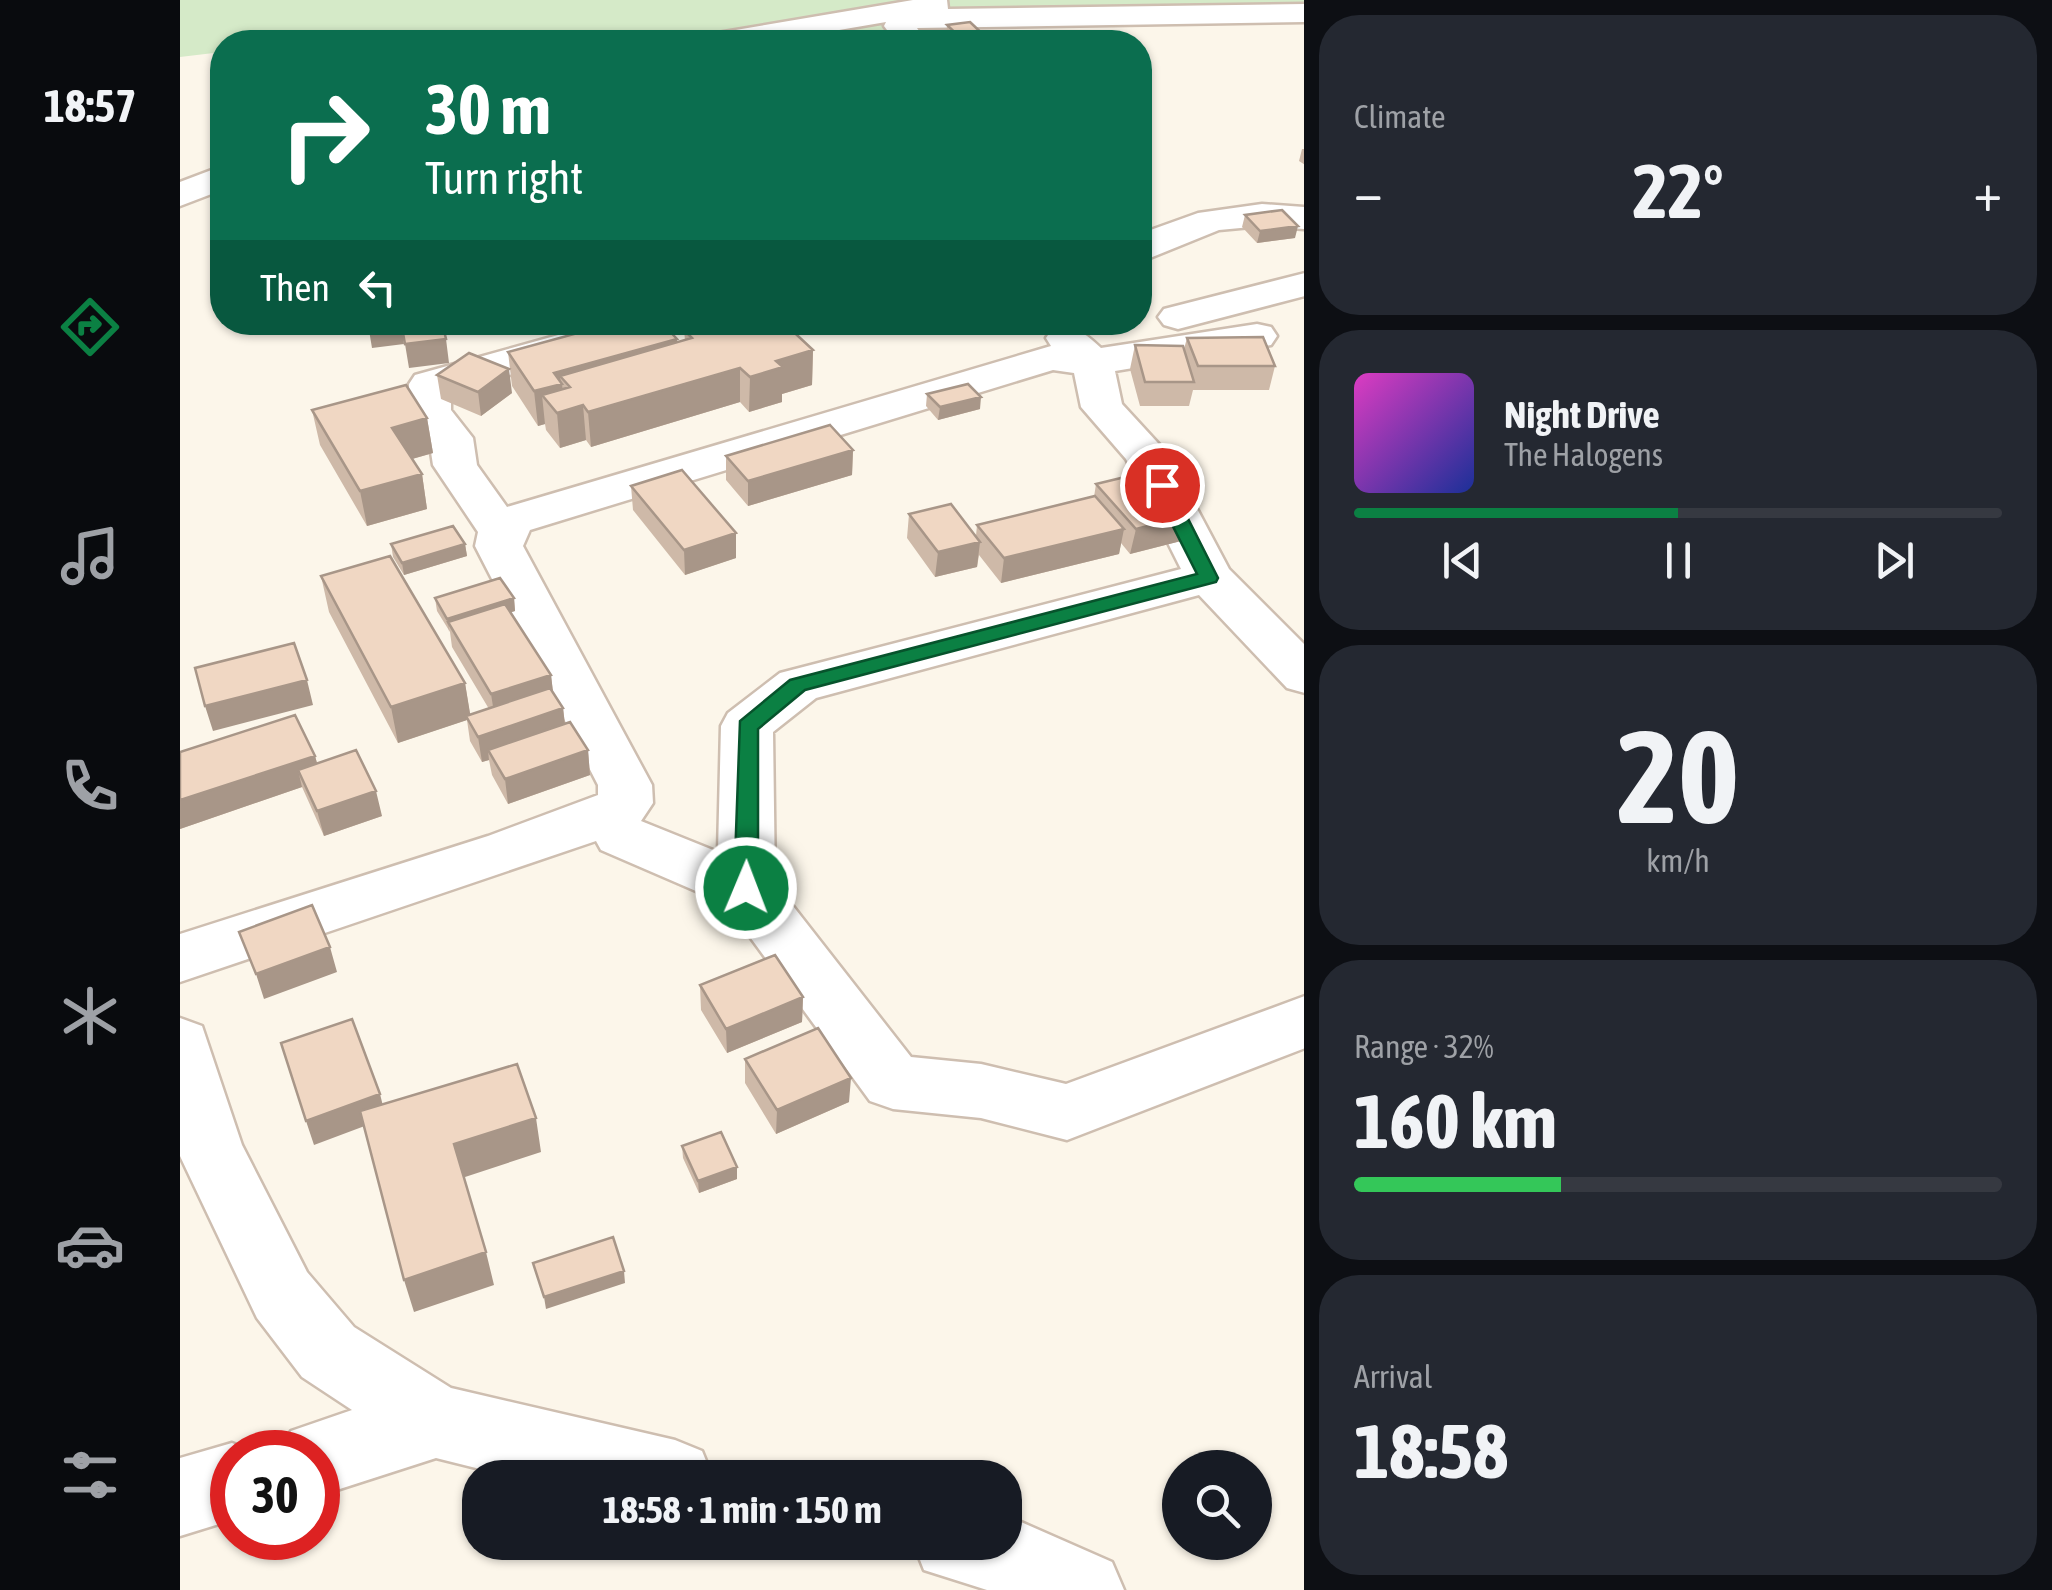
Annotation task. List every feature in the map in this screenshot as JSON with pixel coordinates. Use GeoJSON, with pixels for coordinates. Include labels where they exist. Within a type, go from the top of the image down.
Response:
{"type":"FeatureCollection","features":[{"type":"Feature","properties":{"kind":"street"},"geometry":{"type":"LineString","coordinates":[[788,30],[964,0]]}},
{"type":"Feature","properties":{"kind":"street"},"geometry":{"type":"LineString","coordinates":[[903,30],[900,26],[906,19],[1304,13]]}},
{"type":"Feature","properties":{"kind":"street"},"geometry":{"type":"LineString","coordinates":[[180,195],[210,182]]}},
{"type":"Feature","properties":{"kind":"street"},"geometry":{"type":"LineString","coordinates":[[1152,245],[1198,222],[1239,215],[1304,218]]}},
{"type":"Feature","properties":{"kind":"street"},"geometry":{"type":"LineString","coordinates":[[1152,324],[1304,284]]}},
{"type":"Feature","properties":{"kind":"street"},"geometry":{"type":"LineString","coordinates":[[501,532],[455,465],[451,438],[430,412],[430,384],[604,335]]}},
{"type":"Feature","properties":{"kind":"street"},"geometry":{"type":"LineString","coordinates":[[180,958],[610,814],[625,804],[625,785],[499,546],[501,532],[514,520],[1110,335]]}},
{"type":"Feature","properties":{"kind":"street"},"geometry":{"type":"LineString","coordinates":[[1071,345],[1257,336]]}},
{"type":"Feature","properties":{"kind":"street"},"geometry":{"type":"LineString","coordinates":[[1071,345],[1102,407],[1146,454],[1208,578],[1304,676]]}},
{"type":"Feature","properties":{"kind":"street"},"geometry":{"type":"LineString","coordinates":[[746,888],[747,726],[798,685],[1208,578]]}},
{"type":"Feature","properties":{"kind":"street"},"geometry":{"type":"LineString","coordinates":[[610,814],[620,835],[746,888],[894,1082],[982,1091],[1067,1112],[1304,1021]]}},
{"type":"Feature","properties":{"kind":"street"},"geometry":{"type":"LineString","coordinates":[[180,1044],[210,1149],[282,1294],[328,1352],[436,1421],[600,1460]]}},
{"type":"Feature","properties":{"kind":"street"},"geometry":{"type":"LineString","coordinates":[[340,1451],[436,1421]]}},
{"type":"Feature","properties":{"kind":"street"},"geometry":{"type":"LineString","coordinates":[[180,1498],[210,1489]]}},
{"type":"Feature","properties":{"kind":"street"},"geometry":{"type":"LineString","coordinates":[[1019,1560],[1084,1590]]}},
{"type":"Feature","properties":{"kind":"green space"},"geometry":{"type":"Polygon","coordinates":[[[180,0],[1304,0],[1304,14],[942,15],[890,30],[210,30],[210,53],[180,57],[180,0]]]}},
{"type":"Feature","properties":{"kind":"building"},"geometry":{"type":"Polygon","coordinates":[[[970,22],[978,30],[952,30],[947,25],[970,22]]]}},
{"type":"Feature","properties":{"kind":"building"},"geometry":{"type":"Polygon","coordinates":[[[1282,210],[1298,226],[1260,231],[1245,215],[1282,210]]]}},
{"type":"Feature","properties":{"kind":"building"},"geometry":{"type":"Polygon","coordinates":[[[403,335],[445,335],[446,339],[405,344],[403,335]]]}},
{"type":"Feature","properties":{"kind":"building"},"geometry":{"type":"Polygon","coordinates":[[[570,335],[673,335],[677,339],[554,373],[562,384],[534,391],[508,352],[570,335]]]}},
{"type":"Feature","properties":{"kind":"building"},"geometry":{"type":"Polygon","coordinates":[[[689,335],[797,335],[813,350],[776,361],[783,367],[750,377],[740,368],[588,412],[583,405],[557,413],[542,395],[570,387],[560,376],[692,338],[689,335]]]}},
{"type":"Feature","properties":{"kind":"building"},"geometry":{"type":"Polygon","coordinates":[[[1263,337],[1275,366],[1198,366],[1187,338],[1263,337]]]}},
{"type":"Feature","properties":{"kind":"building"},"geometry":{"type":"Polygon","coordinates":[[[1135,345],[1183,346],[1194,382],[1145,382],[1135,345]]]}},
{"type":"Feature","properties":{"kind":"building"},"geometry":{"type":"Polygon","coordinates":[[[469,353],[509,369],[478,392],[437,375],[469,353]]]}},
{"type":"Feature","properties":{"kind":"building"},"geometry":{"type":"Polygon","coordinates":[[[968,384],[981,397],[940,407],[927,394],[968,384]]]}},
{"type":"Feature","properties":{"kind":"building"},"geometry":{"type":"Polygon","coordinates":[[[406,385],[427,418],[392,428],[422,474],[360,491],[312,410],[406,385]]]}},
{"type":"Feature","properties":{"kind":"building"},"geometry":{"type":"Polygon","coordinates":[[[830,425],[853,450],[748,481],[726,456],[830,425]]]}},
{"type":"Feature","properties":{"kind":"building"},"geometry":{"type":"Polygon","coordinates":[[[682,470],[736,533],[684,550],[631,486],[682,470]]]}},
{"type":"Feature","properties":{"kind":"building"},"geometry":{"type":"Polygon","coordinates":[[[1146,472],[1187,516],[1136,529],[1096,484],[1146,472]]]}},
{"type":"Feature","properties":{"kind":"building"},"geometry":{"type":"Polygon","coordinates":[[[1095,496],[1124,529],[1004,558],[977,525],[1095,496]]]}},
{"type":"Feature","properties":{"kind":"building"},"geometry":{"type":"Polygon","coordinates":[[[951,504],[980,542],[938,552],[909,514],[951,504]]]}},
{"type":"Feature","properties":{"kind":"building"},"geometry":{"type":"Polygon","coordinates":[[[453,526],[465,544],[402,563],[391,544],[453,526]]]}},
{"type":"Feature","properties":{"kind":"building"},"geometry":{"type":"Polygon","coordinates":[[[390,556],[465,683],[391,707],[321,576],[390,556]]]}},
{"type":"Feature","properties":{"kind":"building"},"geometry":{"type":"Polygon","coordinates":[[[500,578],[514,598],[447,619],[435,598],[500,578]]]}},
{"type":"Feature","properties":{"kind":"building"},"geometry":{"type":"Polygon","coordinates":[[[505,604],[551,675],[491,694],[448,622],[505,604]]]}},
{"type":"Feature","properties":{"kind":"building"},"geometry":{"type":"Polygon","coordinates":[[[294,643],[307,680],[205,706],[195,668],[294,643]]]}},
{"type":"Feature","properties":{"kind":"building"},"geometry":{"type":"Polygon","coordinates":[[[550,688],[563,708],[478,737],[466,716],[550,688]]]}},
{"type":"Feature","properties":{"kind":"building"},"geometry":{"type":"Polygon","coordinates":[[[295,715],[315,756],[180,800],[180,752],[295,715]]]}},
{"type":"Feature","properties":{"kind":"building"},"geometry":{"type":"Polygon","coordinates":[[[570,722],[588,750],[505,779],[488,750],[570,722]]]}},
{"type":"Feature","properties":{"kind":"building"},"geometry":{"type":"Polygon","coordinates":[[[356,750],[376,791],[317,811],[298,770],[356,750]]]}},
{"type":"Feature","properties":{"kind":"building"},"geometry":{"type":"Polygon","coordinates":[[[312,905],[330,947],[256,974],[239,932],[312,905]]]}},
{"type":"Feature","properties":{"kind":"building"},"geometry":{"type":"Polygon","coordinates":[[[775,955],[803,997],[726,1029],[700,985],[775,955]]]}},
{"type":"Feature","properties":{"kind":"building"},"geometry":{"type":"Polygon","coordinates":[[[352,1019],[380,1094],[306,1121],[281,1043],[352,1019]]]}},
{"type":"Feature","properties":{"kind":"building"},"geometry":{"type":"Polygon","coordinates":[[[818,1028],[851,1078],[777,1110],[745,1059],[818,1028]]]}},
{"type":"Feature","properties":{"kind":"building"},"geometry":{"type":"Polygon","coordinates":[[[517,1064],[536,1118],[454,1144],[486,1252],[404,1280],[360,1111],[517,1064]]]}},
{"type":"Feature","properties":{"kind":"building"},"geometry":{"type":"Polygon","coordinates":[[[721,1132],[737,1167],[698,1181],[682,1146],[721,1132]]]}},
{"type":"Feature","properties":{"kind":"building"},"geometry":{"type":"Polygon","coordinates":[[[613,1237],[624,1271],[544,1297],[533,1263],[613,1237]]]}},
{"type":"Feature","properties":{"kind":"route"},"geometry":{"type":"LineString","coordinates":[[746,888],[747,726],[798,685],[1208,578],[1162,485]]}}]}
